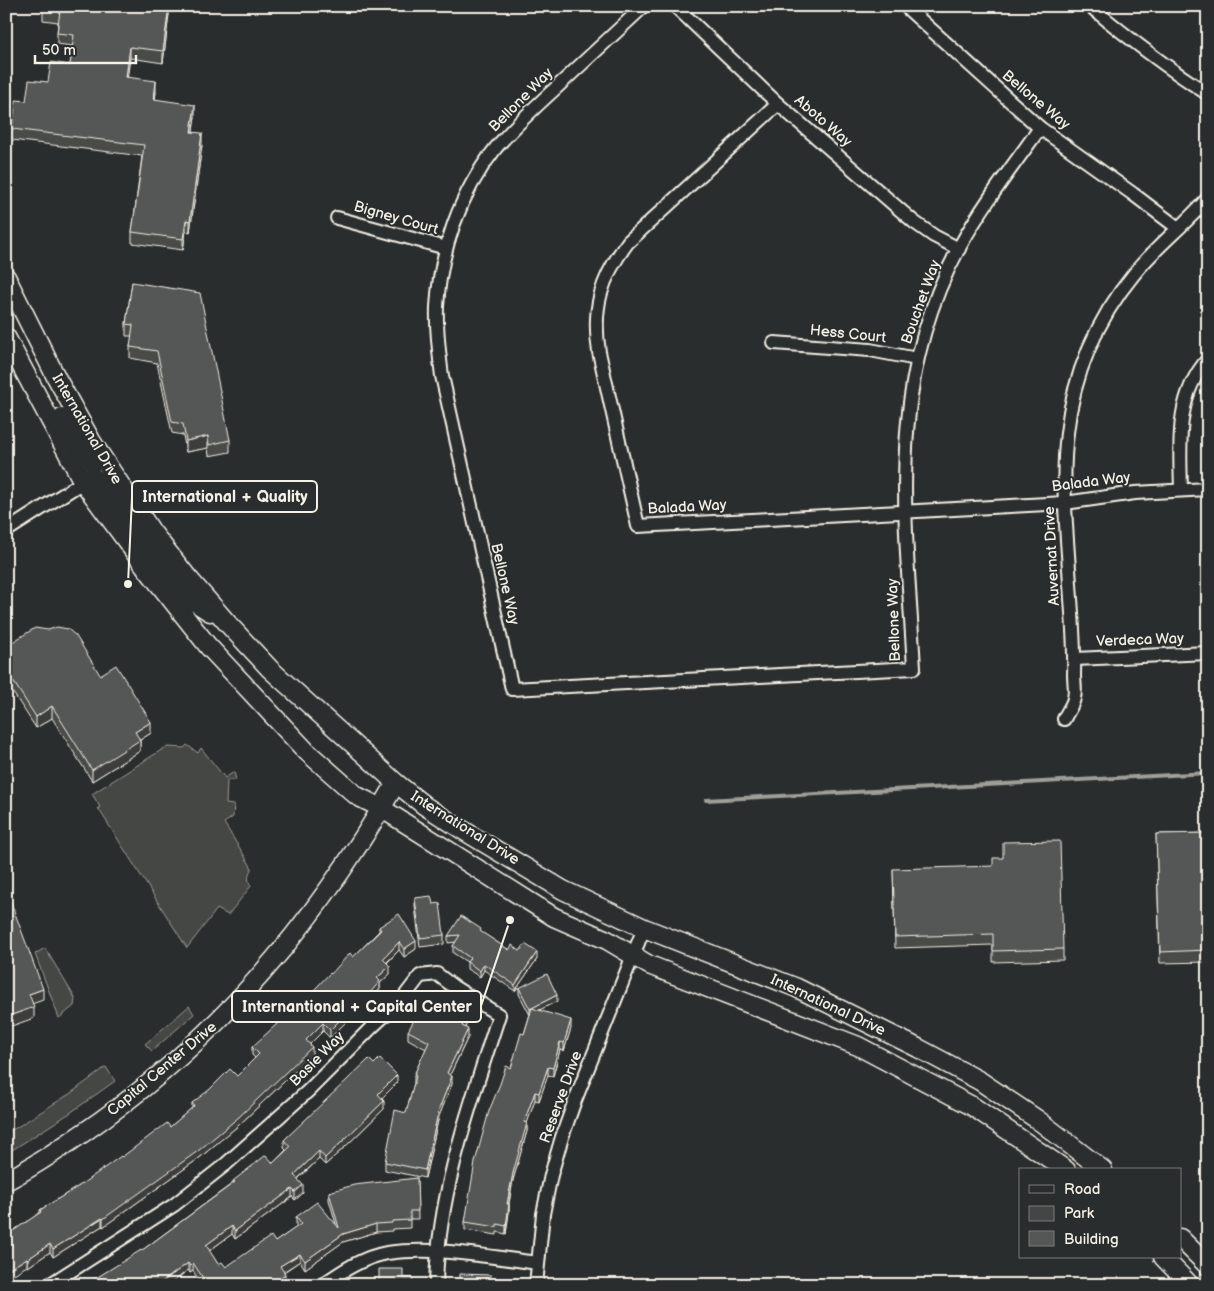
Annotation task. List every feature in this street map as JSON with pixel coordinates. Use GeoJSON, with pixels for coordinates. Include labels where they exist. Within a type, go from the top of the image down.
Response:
{"type":"FeatureCollection","features":[{"type":"Feature","properties":{"kind":"main road","name":"International Drive"},"geometry":{"type":"LineString","coordinates":[[6,277],[56,377],[102,458],[152,532],[229,625],[277,675],[396,783],[425,806],[563,890],[644,928],[797,988],[980,1081],[1038,1120],[1100,1168]]}},
{"type":"Feature","properties":{"kind":"main road","name":"International Drive"},"geometry":{"type":"LineString","coordinates":[[6,337],[83,482],[147,569],[208,646],[306,751],[357,796],[381,808],[554,917],[607,940],[649,965],[858,1046],[972,1106],[1063,1168]]}},
{"type":"Feature","properties":{"kind":"main road"},"geometry":{"type":"LineString","coordinates":[[6,337],[44,387],[85,457],[90,463],[102,458]]}},
{"type":"Feature","properties":{"kind":"main road"},"geometry":{"type":"LineString","coordinates":[[83,482],[94,478],[98,479],[182,594],[229,625]]}},
{"type":"Feature","properties":{"kind":"main road","name":"Capital Center Drive"},"geometry":{"type":"LineString","coordinates":[[6,1181],[59,1150],[144,1088],[221,1018],[256,981],[301,928],[351,858],[396,783]]}},
{"type":"Feature","properties":{"kind":"main road"},"geometry":{"type":"LineString","coordinates":[[1182,1240],[1208,1266]]}},
{"type":"Feature","properties":{"kind":"main road"},"geometry":{"type":"LineString","coordinates":[[1164,1258],[1190,1285]]}},
{"type":"Feature","properties":{"kind":"street","name":"Bellone Way"},"geometry":{"type":"LineString","coordinates":[[644,6],[516,125],[495,149],[469,190],[458,212],[446,248],[439,284],[437,342],[442,376],[512,689],[914,668],[905,512]]}},
{"type":"Feature","properties":{"kind":"street","name":"Aboto Way"},"geometry":{"type":"LineString","coordinates":[[676,6],[778,104],[914,222],[958,249]]}},
{"type":"Feature","properties":{"kind":"street","name":"Bellone Way"},"geometry":{"type":"LineString","coordinates":[[906,6],[1040,128],[1134,194],[1178,228]]}},
{"type":"Feature","properties":{"kind":"street"},"geometry":{"type":"LineString","coordinates":[[1090,6],[1174,72],[1208,94]]}},
{"type":"Feature","properties":{"kind":"street","name":"Balada Way"},"geometry":{"type":"LineString","coordinates":[[778,104],[628,242],[615,260],[600,294],[596,315],[596,336],[638,526],[1065,503],[1135,493],[1208,489]]}},
{"type":"Feature","properties":{"kind":"street","name":"Bouchet Way"},"geometry":{"type":"LineString","coordinates":[[905,512],[906,431],[909,400],[917,359],[937,296],[958,249],[978,215],[1040,128]]}},
{"type":"Feature","properties":{"kind":"street","name":"Auvernat Drive"},"geometry":{"type":"LineString","coordinates":[[1064,719],[1074,698],[1074,659],[1065,503],[1067,432],[1073,398],[1083,364],[1096,332],[1113,302],[1134,274],[1208,198]]}},
{"type":"Feature","properties":{"kind":"street","name":"Bigney Court"},"geometry":{"type":"LineString","coordinates":[[337,218],[446,248]]}},
{"type":"Feature","properties":{"kind":"street","name":"Hess Court"},"geometry":{"type":"LineString","coordinates":[[774,343],[870,350],[917,359]]}},
{"type":"Feature","properties":{"kind":"street"},"geometry":{"type":"LineString","coordinates":[[1181,490],[1181,418],[1186,397],[1195,377],[1208,359]]}},
{"type":"Feature","properties":{"kind":"street"},"geometry":{"type":"LineString","coordinates":[[6,531],[83,482]]}},
{"type":"Feature","properties":{"kind":"street","name":"Verdeca Way"},"geometry":{"type":"LineString","coordinates":[[1074,659],[1208,654]]}},
{"type":"Feature","properties":{"kind":"street","name":"Reserve Drive"},"geometry":{"type":"LineString","coordinates":[[536,1285],[544,1214],[551,1175],[562,1138],[574,1103],[644,928]]}},
{"type":"Feature","properties":{"kind":"street","name":"Basie Way"},"geometry":{"type":"LineString","coordinates":[[49,1285],[174,1205],[226,1164],[308,1091],[404,997],[420,976],[437,974],[499,1015],[444,1203],[436,1251],[436,1285]]}},
{"type":"Feature","properties":{"kind":"street"},"geometry":{"type":"LineString","coordinates":[[322,1285],[344,1270],[386,1253],[413,1250],[538,1263]]}},
{"type":"Feature","properties":{"kind":"green space"},"geometry":{"type":"Polygon","coordinates":[[[187,745],[198,753],[201,748],[225,778],[234,772],[236,780],[227,780],[226,804],[234,805],[233,817],[224,823],[252,868],[248,877],[251,886],[228,915],[217,909],[187,948],[98,808],[100,807],[92,794],[163,749],[169,747],[184,748],[187,745]]]}},
{"type":"Feature","properties":{"kind":"green space"},"geometry":{"type":"Polygon","coordinates":[[[45,948],[75,998],[74,1006],[59,1018],[35,954],[45,948]]]}},
{"type":"Feature","properties":{"kind":"green space"},"geometry":{"type":"Polygon","coordinates":[[[189,1006],[194,1014],[152,1051],[145,1044],[189,1006]]]}},
{"type":"Feature","properties":{"kind":"green space"},"geometry":{"type":"Polygon","coordinates":[[[106,1067],[115,1081],[70,1113],[6,1154],[6,1134],[71,1093],[106,1067]]]}},
{"type":"Feature","properties":{"kind":"building"},"geometry":{"type":"Polygon","coordinates":[[[43,6],[169,6],[163,51],[130,47],[126,77],[156,81],[154,99],[195,105],[191,132],[202,133],[190,221],[186,220],[183,239],[132,232],[144,145],[12,129],[16,100],[26,101],[29,80],[48,82],[51,62],[70,65],[74,35],[57,33],[60,11],[43,8],[43,6]]]}},
{"type":"Feature","properties":{"kind":"building"},"geometry":{"type":"Polygon","coordinates":[[[132,282],[200,293],[230,440],[209,445],[208,436],[186,441],[183,424],[172,422],[157,351],[130,347],[133,325],[126,324],[132,282]]]}},
{"type":"Feature","properties":{"kind":"building"},"geometry":{"type":"Polygon","coordinates":[[[57,627],[68,629],[76,636],[100,675],[116,665],[151,722],[135,732],[140,740],[92,770],[52,706],[36,717],[6,670],[6,646],[35,628],[48,630],[57,627]]]}},
{"type":"Feature","properties":{"kind":"building"},"geometry":{"type":"Polygon","coordinates":[[[1208,833],[1208,950],[1160,952],[1156,834],[1208,833]]]}},
{"type":"Feature","properties":{"kind":"building"},"geometry":{"type":"Polygon","coordinates":[[[1060,841],[1063,949],[993,951],[993,934],[895,937],[893,869],[993,866],[993,858],[1003,858],[1003,842],[1060,841]]]}},
{"type":"Feature","properties":{"kind":"building"},"geometry":{"type":"Polygon","coordinates":[[[6,889],[43,989],[29,994],[34,1007],[6,1017],[6,889]]]}},
{"type":"Feature","properties":{"kind":"building"},"geometry":{"type":"Polygon","coordinates":[[[431,896],[433,904],[440,903],[444,935],[420,938],[415,898],[431,896]]]}},
{"type":"Feature","properties":{"kind":"building"},"geometry":{"type":"Polygon","coordinates":[[[399,914],[416,941],[404,949],[399,942],[383,959],[390,966],[377,978],[380,981],[364,1000],[362,998],[330,1030],[323,1023],[306,1040],[312,1047],[239,1117],[198,1151],[103,1219],[53,1249],[50,1244],[6,1271],[6,1233],[7,1235],[41,1212],[40,1210],[122,1157],[167,1123],[170,1127],[194,1106],[192,1103],[209,1090],[230,1069],[237,1076],[259,1054],[252,1047],[290,1012],[296,1018],[319,995],[314,990],[330,973],[350,953],[353,957],[381,930],[379,927],[399,914]]]}},
{"type":"Feature","properties":{"kind":"building"},"geometry":{"type":"Polygon","coordinates":[[[461,916],[509,950],[512,945],[520,951],[525,944],[537,952],[515,985],[484,964],[480,971],[467,962],[470,958],[453,946],[460,935],[448,936],[461,916]]]}},
{"type":"Feature","properties":{"kind":"building"},"geometry":{"type":"Polygon","coordinates":[[[547,974],[557,995],[530,1009],[519,988],[547,974]]]}},
{"type":"Feature","properties":{"kind":"building"},"geometry":{"type":"Polygon","coordinates":[[[438,1001],[466,1017],[462,1026],[468,1029],[447,1073],[452,1076],[439,1109],[425,1170],[385,1162],[395,1110],[406,1113],[416,1076],[414,1075],[429,1042],[408,1031],[424,1002],[441,1019],[446,1015],[438,1001]]]}},
{"type":"Feature","properties":{"kind":"building"},"geometry":{"type":"Polygon","coordinates":[[[532,1008],[571,1020],[564,1043],[560,1042],[553,1068],[548,1067],[539,1093],[535,1092],[524,1122],[527,1123],[513,1173],[507,1204],[509,1204],[506,1226],[497,1224],[497,1227],[465,1222],[475,1162],[489,1111],[506,1066],[511,1068],[521,1033],[524,1034],[532,1008]]]}},
{"type":"Feature","properties":{"kind":"building"},"geometry":{"type":"Polygon","coordinates":[[[380,1058],[397,1075],[378,1094],[384,1101],[325,1158],[319,1151],[294,1175],[303,1185],[295,1192],[292,1189],[235,1231],[232,1226],[206,1245],[218,1264],[222,1262],[226,1267],[271,1236],[275,1242],[301,1224],[296,1217],[317,1202],[339,1228],[329,1192],[354,1185],[417,1178],[418,1211],[410,1211],[410,1220],[376,1224],[343,1234],[305,1261],[300,1254],[280,1266],[285,1274],[270,1285],[208,1285],[193,1263],[190,1266],[188,1263],[162,1282],[162,1285],[85,1285],[141,1251],[235,1182],[233,1181],[266,1155],[273,1163],[290,1147],[284,1140],[369,1059],[374,1064],[380,1058]]]}},
{"type":"Feature","properties":{"kind":"building"},"geometry":{"type":"Polygon","coordinates":[[[379,1269],[403,1269],[403,1278],[413,1278],[412,1285],[379,1285],[379,1269]]]}},
{"type":"Feature","properties":{"kind":"building"},"geometry":{"type":"Polygon","coordinates":[[[460,1274],[491,1275],[491,1282],[500,1282],[500,1285],[460,1285],[460,1274]]]}},
{"type":"Feature","properties":{"kind":"waterway"},"geometry":{"type":"LineString","coordinates":[[706,800],[1208,773]]}},
{"type":"Feature","properties":{"kind":"place","name":"International + Quality"},"geometry":{"type":"Point","coordinates":[128,584]}},
{"type":"Feature","properties":{"kind":"place","name":"Internantional + Capital Center"},"geometry":{"type":"Point","coordinates":[510,920]}}]}
